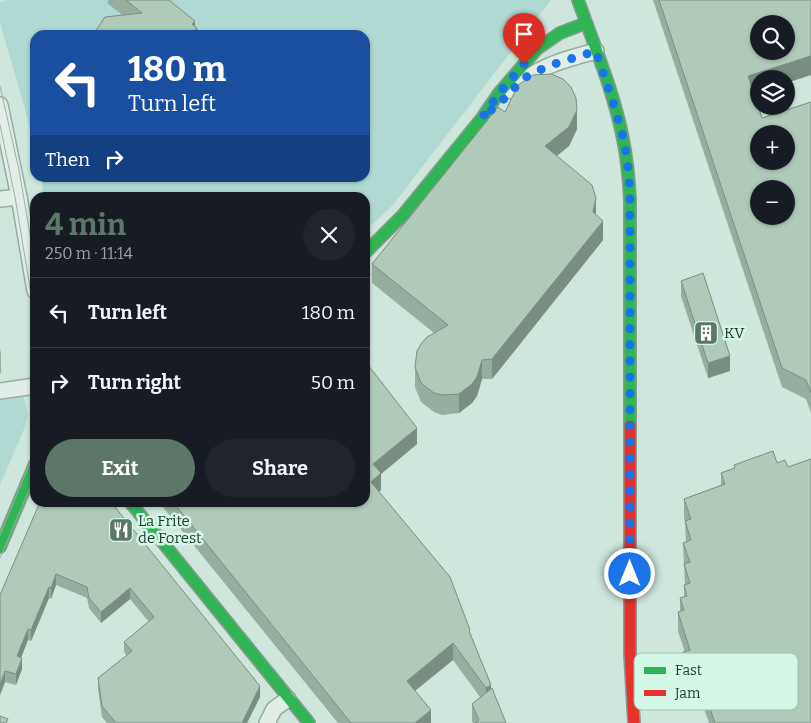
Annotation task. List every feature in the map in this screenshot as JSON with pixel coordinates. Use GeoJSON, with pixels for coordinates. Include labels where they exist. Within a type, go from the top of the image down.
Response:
{"type":"FeatureCollection","features":[{"type":"Feature","properties":{"kind":"main road"},"geometry":{"type":"LineString","coordinates":[[578,0],[613,101],[623,138],[628,170],[630,200],[630,654],[634,723]]}},
{"type":"Feature","properties":{"kind":"main road"},"geometry":{"type":"LineString","coordinates":[[370,249],[403,215],[482,118],[499,93],[537,49],[560,32],[586,23]]}},
{"type":"Feature","properties":{"kind":"main road"},"geometry":{"type":"LineString","coordinates":[[0,547],[30,476]]}},
{"type":"Feature","properties":{"kind":"main road"},"geometry":{"type":"LineString","coordinates":[[134,507],[309,723]]}},
{"type":"Feature","properties":{"kind":"street"},"geometry":{"type":"LineString","coordinates":[[482,118],[524,78],[548,66],[596,51]]}},
{"type":"Feature","properties":{"kind":"street"},"geometry":{"type":"LineString","coordinates":[[0,104],[30,262]]}},
{"type":"Feature","properties":{"kind":"street"},"geometry":{"type":"LineString","coordinates":[[0,199],[19,197]]}},
{"type":"Feature","properties":{"kind":"street"},"geometry":{"type":"LineString","coordinates":[[0,391],[30,387]]}},
{"type":"Feature","properties":{"kind":"street"},"geometry":{"type":"LineString","coordinates":[[267,723],[274,710],[288,699]]}},
{"type":"Feature","properties":{"kind":"shaded area"},"geometry":{"type":"Polygon","coordinates":[[[7,0],[110,0],[109,5],[141,30],[30,30],[30,128],[0,23],[0,2],[7,0]]]}},
{"type":"Feature","properties":{"kind":"shaded area"},"geometry":{"type":"Polygon","coordinates":[[[146,0],[551,0],[392,206],[370,226],[370,192],[43,192],[42,182],[370,182],[370,30],[184,30],[146,0]]]}},
{"type":"Feature","properties":{"kind":"shaded area"},"geometry":{"type":"Polygon","coordinates":[[[23,394],[28,414],[25,427],[0,485],[0,397],[23,394]]]}},
{"type":"Feature","properties":{"kind":"building"},"geometry":{"type":"Polygon","coordinates":[[[126,0],[169,0],[195,21],[192,24],[197,28],[195,30],[96,30],[105,17],[142,13],[126,0]]]}},
{"type":"Feature","properties":{"kind":"building"},"geometry":{"type":"Polygon","coordinates":[[[659,0],[811,0],[811,56],[767,70],[750,70],[750,75],[748,76],[750,82],[750,115],[761,115],[762,118],[771,115],[795,115],[795,107],[811,102],[811,393],[806,380],[782,368],[659,0]]]}},
{"type":"Feature","properties":{"kind":"building"},"geometry":{"type":"Polygon","coordinates":[[[551,74],[563,79],[571,87],[576,98],[577,110],[569,127],[545,146],[592,185],[596,198],[593,212],[603,221],[492,359],[482,360],[477,377],[472,384],[459,394],[442,395],[434,393],[421,383],[415,367],[417,351],[427,337],[448,325],[372,264],[498,107],[505,112],[518,85],[533,75],[551,74]]]}},
{"type":"Feature","properties":{"kind":"building","name":"KV"},"geometry":{"type":"Polygon","coordinates":[[[703,273],[730,356],[708,363],[681,281],[703,273]]]}},
{"type":"Feature","properties":{"kind":"building"},"geometry":{"type":"Polygon","coordinates":[[[370,367],[417,428],[373,464],[381,473],[371,482],[450,577],[491,685],[486,688],[453,643],[407,681],[431,710],[416,723],[351,723],[177,507],[370,507],[370,367]]]}},
{"type":"Feature","properties":{"kind":"building"},"geometry":{"type":"Polygon","coordinates":[[[773,451],[777,463],[785,460],[788,467],[811,459],[811,723],[715,723],[711,710],[798,710],[798,653],[683,652],[690,650],[678,612],[684,610],[680,598],[687,596],[684,585],[690,583],[684,564],[690,562],[683,543],[691,540],[685,521],[691,519],[684,499],[725,484],[721,473],[735,468],[734,465],[773,451]]]}},
{"type":"Feature","properties":{"kind":"building"},"geometry":{"type":"Polygon","coordinates":[[[38,507],[115,507],[260,686],[242,723],[116,723],[102,706],[98,678],[132,651],[124,642],[154,617],[130,588],[101,612],[89,598],[87,587],[56,574],[31,630],[28,629],[17,656],[22,658],[16,674],[5,671],[0,685],[0,595],[38,507]]]}},
{"type":"Feature","properties":{"kind":"building"},"geometry":{"type":"Polygon","coordinates":[[[492,688],[506,723],[475,723],[479,720],[472,704],[492,688]]]}},
{"type":"Feature","properties":{"kind":"building"},"geometry":{"type":"Polygon","coordinates":[[[0,716],[8,719],[6,723],[0,723],[0,716]]]}},
{"type":"Feature","properties":{"kind":"tram line"},"geometry":{"type":"LineString","coordinates":[[0,86],[19,170],[30,234]]}},
{"type":"Feature","properties":{"kind":"tram line"},"geometry":{"type":"LineString","coordinates":[[0,125],[15,197],[30,288]]}},
{"type":"Feature","properties":{"kind":"tram line"},"geometry":{"type":"LineString","coordinates":[[0,535],[30,463]]}},
{"type":"Feature","properties":{"kind":"tram line"},"geometry":{"type":"LineString","coordinates":[[0,558],[30,488]]}},
{"type":"Feature","properties":{"kind":"traffic: fast"},"geometry":{"type":"LineString","coordinates":[[578,0],[614,104],[627,162],[630,200],[630,426]]}},
{"type":"Feature","properties":{"kind":"traffic: fast"},"geometry":{"type":"LineString","coordinates":[[370,248],[403,215],[482,118],[499,93],[537,49],[560,33],[586,23]]}},
{"type":"Feature","properties":{"kind":"traffic: fast"},"geometry":{"type":"LineString","coordinates":[[0,547],[30,476]]}},
{"type":"Feature","properties":{"kind":"traffic: fast"},"geometry":{"type":"LineString","coordinates":[[134,507],[309,723]]}},
{"type":"Feature","properties":{"kind":"traffic: jam"},"geometry":{"type":"LineString","coordinates":[[630,426],[630,654],[634,723]]}},
{"type":"Feature","properties":{"kind":"place","name":"KV"},"geometry":{"type":"Point","coordinates":[706,333]}},
{"type":"Feature","properties":{"kind":"place","name":"La Frite de Forest"},"geometry":{"type":"Point","coordinates":[121,530]}},
{"type":"Feature","properties":{"kind":"route"},"geometry":{"type":"LineString","coordinates":[[524,64],[499,93],[482,118],[524,78],[548,66],[596,51],[623,138],[630,200],[630,574]]}}]}
